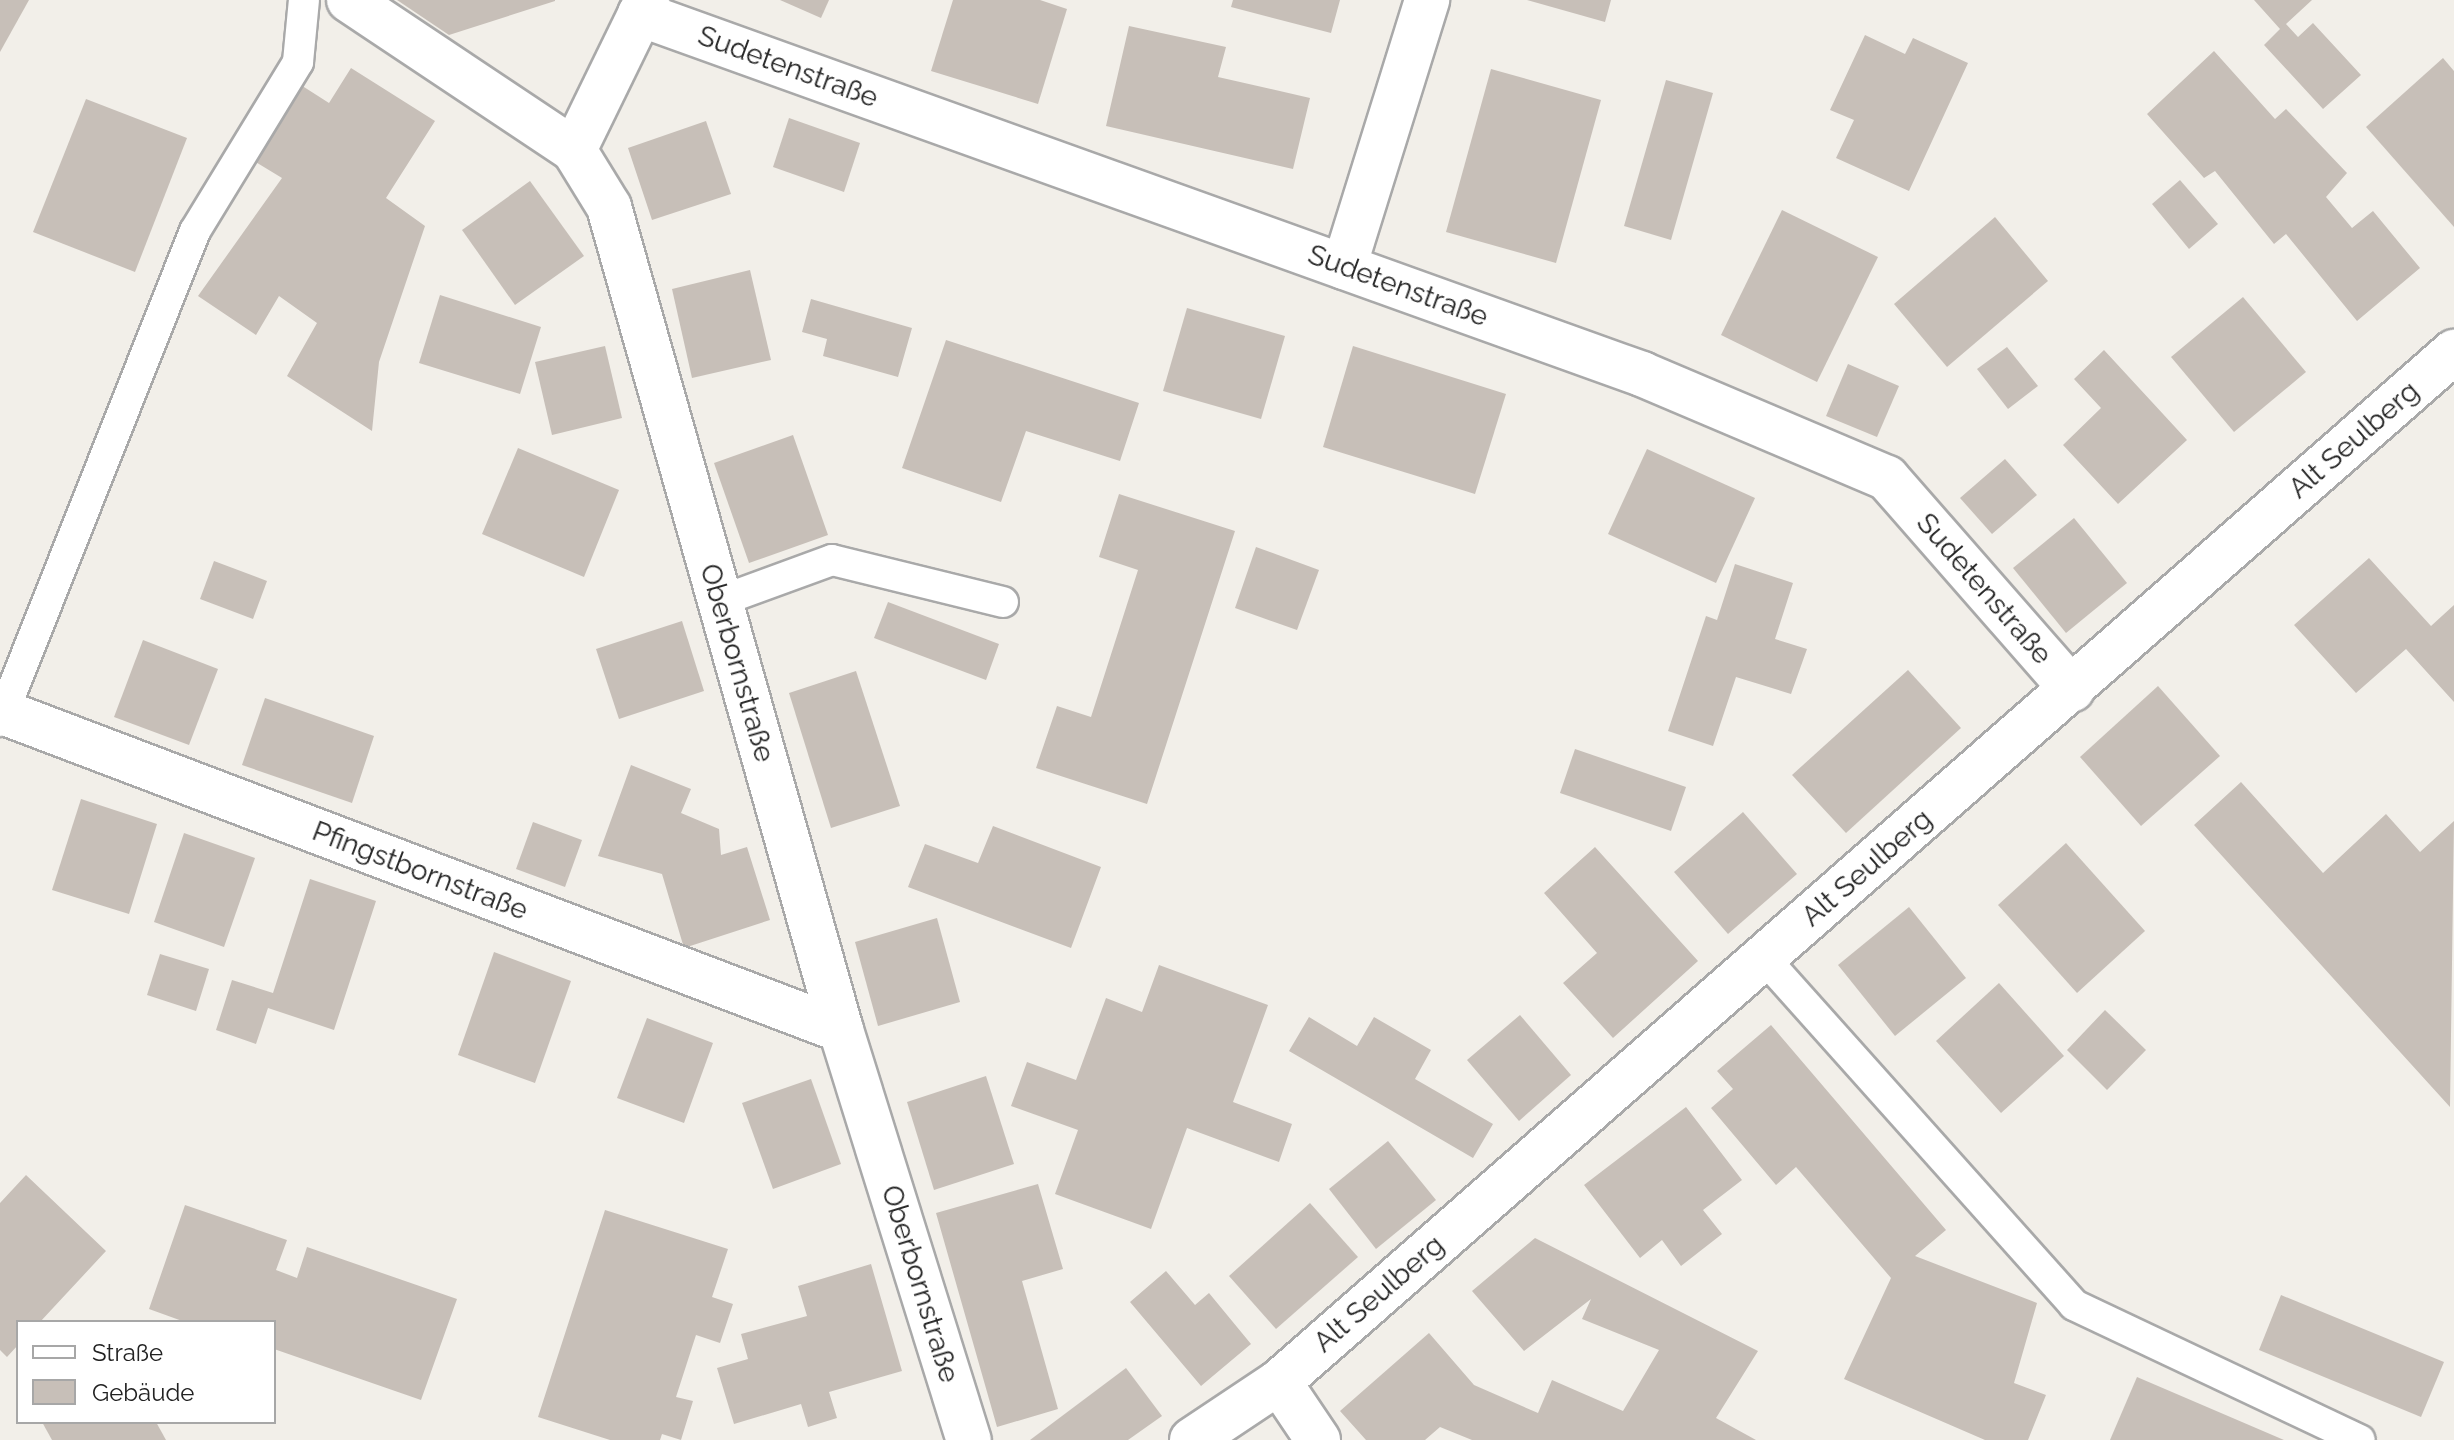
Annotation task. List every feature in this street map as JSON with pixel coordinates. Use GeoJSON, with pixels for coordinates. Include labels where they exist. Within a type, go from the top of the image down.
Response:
{"type":"FeatureCollection","features":[{"type":"Feature","properties":{"kind":"street","name":"Oberbornstraße"},"geometry":{"type":"LineString","coordinates":[[349,0],[574,150],[609,207],[841,1030],[969,1440]]}},
{"type":"Feature","properties":{"kind":"street"},"geometry":{"type":"LineString","coordinates":[[1344,267],[1427,0]]}},
{"type":"Feature","properties":{"kind":"street"},"geometry":{"type":"LineString","coordinates":[[574,150],[643,7]]}},
{"type":"Feature","properties":{"kind":"street","name":"Sudetenstraße"},"geometry":{"type":"LineString","coordinates":[[643,7],[1642,374],[1887,478],[2072,689]]}},
{"type":"Feature","properties":{"kind":"street","name":"Alt Seulberg"},"geometry":{"type":"LineString","coordinates":[[1192,1440],[1279,1382],[2454,352]]}},
{"type":"Feature","properties":{"kind":"street","name":"Pfingstbornstraße"},"geometry":{"type":"LineString","coordinates":[[1,715],[841,1030]]}},
{"type":"Feature","properties":{"kind":"street"},"geometry":{"type":"LineString","coordinates":[[1279,1382],[1318,1440]]}},
{"type":"Feature","properties":{"kind":"lane"},"geometry":{"type":"LineString","coordinates":[[1,715],[195,231],[298,62],[304,0]]}},
{"type":"Feature","properties":{"kind":"lane"},"geometry":{"type":"LineString","coordinates":[[720,601],[832,560],[1003,602]]}},
{"type":"Feature","properties":{"kind":"lane"},"geometry":{"type":"LineString","coordinates":[[1764,958],[2074,1305],[2360,1440]]}},
{"type":"Feature","properties":{"kind":"building"},"geometry":{"type":"Polygon","coordinates":[[[0,0],[29,0],[0,52],[0,0]]]}},
{"type":"Feature","properties":{"kind":"building"},"geometry":{"type":"Polygon","coordinates":[[[397,0],[555,0],[555,1],[449,35],[397,0]]]}},
{"type":"Feature","properties":{"kind":"building"},"geometry":{"type":"Polygon","coordinates":[[[780,0],[829,0],[821,18],[780,0]]]}},
{"type":"Feature","properties":{"kind":"building"},"geometry":{"type":"Polygon","coordinates":[[[953,0],[1040,0],[1067,9],[1038,104],[931,71],[953,0]]]}},
{"type":"Feature","properties":{"kind":"building"},"geometry":{"type":"Polygon","coordinates":[[[1233,0],[1340,0],[1331,33],[1231,7],[1233,0]]]}},
{"type":"Feature","properties":{"kind":"building"},"geometry":{"type":"Polygon","coordinates":[[[1527,0],[1611,0],[1605,22],[1527,0]]]}},
{"type":"Feature","properties":{"kind":"building"},"geometry":{"type":"Polygon","coordinates":[[[2254,0],[2312,0],[2286,24],[2298,37],[2313,23],[2361,75],[2323,109],[2264,45],[2280,29],[2254,0]]]}},
{"type":"Feature","properties":{"kind":"building"},"geometry":{"type":"Polygon","coordinates":[[[1129,26],[1226,47],[1218,77],[1310,98],[1293,169],[1106,126],[1129,26]]]}},
{"type":"Feature","properties":{"kind":"building"},"geometry":{"type":"Polygon","coordinates":[[[1865,35],[1905,54],[1913,38],[1968,63],[1909,191],[1836,158],[1854,120],[1830,110],[1865,35]]]}},
{"type":"Feature","properties":{"kind":"building"},"geometry":{"type":"Polygon","coordinates":[[[2214,51],[2275,119],[2286,109],[2347,173],[2326,197],[2352,228],[2373,211],[2420,268],[2357,321],[2286,234],[2274,244],[2215,171],[2204,178],[2147,114],[2214,51]]]}},
{"type":"Feature","properties":{"kind":"building"},"geometry":{"type":"Polygon","coordinates":[[[2443,58],[2454,71],[2454,227],[2366,127],[2443,58]]]}},
{"type":"Feature","properties":{"kind":"building"},"geometry":{"type":"Polygon","coordinates":[[[351,68],[435,121],[386,198],[425,226],[379,362],[372,431],[287,376],[317,323],[279,296],[256,335],[198,296],[282,178],[246,156],[293,80],[329,103],[351,68]]]}},
{"type":"Feature","properties":{"kind":"building"},"geometry":{"type":"Polygon","coordinates":[[[1491,69],[1601,100],[1556,263],[1446,232],[1491,69]]]}},
{"type":"Feature","properties":{"kind":"building"},"geometry":{"type":"Polygon","coordinates":[[[1666,80],[1713,93],[1671,240],[1624,226],[1666,80]]]}},
{"type":"Feature","properties":{"kind":"building"},"geometry":{"type":"Polygon","coordinates":[[[86,99],[187,138],[135,272],[33,232],[86,99]]]}},
{"type":"Feature","properties":{"kind":"building"},"geometry":{"type":"Polygon","coordinates":[[[789,118],[860,143],[844,192],[773,167],[789,118]]]}},
{"type":"Feature","properties":{"kind":"building"},"geometry":{"type":"Polygon","coordinates":[[[706,121],[731,194],[652,220],[628,148],[706,121]]]}},
{"type":"Feature","properties":{"kind":"building"},"geometry":{"type":"Polygon","coordinates":[[[2180,180],[2218,224],[2189,249],[2152,204],[2180,180]]]}},
{"type":"Feature","properties":{"kind":"building"},"geometry":{"type":"Polygon","coordinates":[[[530,181],[584,256],[515,305],[462,230],[530,181]]]}},
{"type":"Feature","properties":{"kind":"building"},"geometry":{"type":"Polygon","coordinates":[[[1782,210],[1878,257],[1817,382],[1721,335],[1782,210]]]}},
{"type":"Feature","properties":{"kind":"building"},"geometry":{"type":"Polygon","coordinates":[[[1995,217],[2048,281],[1947,367],[1894,304],[1995,217]]]}},
{"type":"Feature","properties":{"kind":"building"},"geometry":{"type":"Polygon","coordinates":[[[750,270],[771,360],[692,378],[672,289],[750,270]]]}},
{"type":"Feature","properties":{"kind":"building"},"geometry":{"type":"Polygon","coordinates":[[[440,295],[541,327],[520,394],[419,363],[440,295]]]}},
{"type":"Feature","properties":{"kind":"building"},"geometry":{"type":"Polygon","coordinates":[[[2243,297],[2306,372],[2234,432],[2171,357],[2243,297]]]}},
{"type":"Feature","properties":{"kind":"building"},"geometry":{"type":"Polygon","coordinates":[[[811,299],[912,328],[898,377],[823,356],[827,339],[802,332],[811,299]]]}},
{"type":"Feature","properties":{"kind":"building"},"geometry":{"type":"Polygon","coordinates":[[[1187,308],[1285,336],[1261,419],[1163,391],[1187,308]]]}},
{"type":"Feature","properties":{"kind":"building"},"geometry":{"type":"Polygon","coordinates":[[[946,340],[1139,403],[1120,461],[1026,431],[1001,502],[902,468],[946,340]]]}},
{"type":"Feature","properties":{"kind":"building"},"geometry":{"type":"Polygon","coordinates":[[[605,346],[622,418],[552,435],[535,362],[605,346]]]}},
{"type":"Feature","properties":{"kind":"building"},"geometry":{"type":"Polygon","coordinates":[[[1353,346],[1506,394],[1475,494],[1323,447],[1353,346]]]}},
{"type":"Feature","properties":{"kind":"building"},"geometry":{"type":"Polygon","coordinates":[[[2007,347],[2038,386],[2008,409],[1977,369],[2007,347]]]}},
{"type":"Feature","properties":{"kind":"building"},"geometry":{"type":"Polygon","coordinates":[[[2104,350],[2187,440],[2118,504],[2063,445],[2101,408],[2074,379],[2104,350]]]}},
{"type":"Feature","properties":{"kind":"building"},"geometry":{"type":"Polygon","coordinates":[[[1848,364],[1899,386],[1877,437],[1826,416],[1848,364]]]}},
{"type":"Feature","properties":{"kind":"building"},"geometry":{"type":"Polygon","coordinates":[[[793,435],[828,535],[749,563],[714,463],[793,435]]]}},
{"type":"Feature","properties":{"kind":"building"},"geometry":{"type":"Polygon","coordinates":[[[518,448],[619,490],[584,577],[482,534],[518,448]]]}},
{"type":"Feature","properties":{"kind":"building"},"geometry":{"type":"Polygon","coordinates":[[[1647,449],[1755,498],[1716,583],[1608,534],[1647,449]]]}},
{"type":"Feature","properties":{"kind":"building"},"geometry":{"type":"Polygon","coordinates":[[[2005,459],[2037,495],[1992,534],[1960,498],[2005,459]]]}},
{"type":"Feature","properties":{"kind":"building"},"geometry":{"type":"Polygon","coordinates":[[[1119,494],[1235,531],[1147,804],[1036,768],[1057,706],[1091,717],[1138,570],[1099,557],[1119,494]]]}},
{"type":"Feature","properties":{"kind":"building"},"geometry":{"type":"Polygon","coordinates":[[[2074,518],[2127,583],[2066,633],[2013,568],[2074,518]]]}},
{"type":"Feature","properties":{"kind":"building"},"geometry":{"type":"Polygon","coordinates":[[[1256,547],[1319,570],[1297,630],[1235,608],[1256,547]]]}},
{"type":"Feature","properties":{"kind":"building"},"geometry":{"type":"Polygon","coordinates":[[[2369,558],[2431,626],[2454,605],[2454,702],[2406,649],[2356,693],[2294,625],[2369,558]]]}},
{"type":"Feature","properties":{"kind":"building"},"geometry":{"type":"Polygon","coordinates":[[[214,561],[267,581],[253,619],[200,599],[214,561]]]}},
{"type":"Feature","properties":{"kind":"building"},"geometry":{"type":"Polygon","coordinates":[[[1735,564],[1793,583],[1775,639],[1807,649],[1791,694],[1736,677],[1713,746],[1668,731],[1706,616],[1717,620],[1735,564]]]}},
{"type":"Feature","properties":{"kind":"building"},"geometry":{"type":"Polygon","coordinates":[[[888,602],[999,644],[986,680],[874,638],[888,602]]]}},
{"type":"Feature","properties":{"kind":"building"},"geometry":{"type":"Polygon","coordinates":[[[682,621],[704,691],[619,719],[596,649],[682,621]]]}},
{"type":"Feature","properties":{"kind":"building"},"geometry":{"type":"Polygon","coordinates":[[[143,640],[218,669],[189,745],[114,717],[143,640]]]}},
{"type":"Feature","properties":{"kind":"building"},"geometry":{"type":"Polygon","coordinates":[[[1908,670],[1961,728],[1846,833],[1792,775],[1908,670]]]}},
{"type":"Feature","properties":{"kind":"building"},"geometry":{"type":"Polygon","coordinates":[[[856,671],[900,806],[831,828],[789,693],[856,671]]]}},
{"type":"Feature","properties":{"kind":"building"},"geometry":{"type":"Polygon","coordinates":[[[2158,686],[2220,756],[2141,826],[2080,757],[2158,686]]]}},
{"type":"Feature","properties":{"kind":"building"},"geometry":{"type":"Polygon","coordinates":[[[265,698],[374,736],[352,803],[242,765],[265,698]]]}},
{"type":"Feature","properties":{"kind":"building"},"geometry":{"type":"Polygon","coordinates":[[[1575,749],[1686,787],[1671,831],[1560,793],[1575,749]]]}},
{"type":"Feature","properties":{"kind":"building"},"geometry":{"type":"Polygon","coordinates":[[[631,765],[691,789],[681,813],[719,829],[721,855],[747,847],[770,920],[684,948],[662,874],[598,856],[631,765]]]}},
{"type":"Feature","properties":{"kind":"building"},"geometry":{"type":"Polygon","coordinates":[[[2241,782],[2323,873],[2386,814],[2420,852],[2454,821],[2450,1107],[2194,825],[2241,782]]]}},
{"type":"Feature","properties":{"kind":"building"},"geometry":{"type":"Polygon","coordinates":[[[81,799],[157,824],[129,914],[52,890],[81,799]]]}},
{"type":"Feature","properties":{"kind":"building"},"geometry":{"type":"Polygon","coordinates":[[[1743,812],[1797,874],[1728,934],[1674,872],[1743,812]]]}},
{"type":"Feature","properties":{"kind":"building"},"geometry":{"type":"Polygon","coordinates":[[[533,822],[582,840],[565,887],[516,869],[533,822]]]}},
{"type":"Feature","properties":{"kind":"building"},"geometry":{"type":"Polygon","coordinates":[[[993,826],[1101,867],[1071,948],[908,887],[925,844],[978,863],[993,826]]]}},
{"type":"Feature","properties":{"kind":"building"},"geometry":{"type":"Polygon","coordinates":[[[184,833],[255,858],[224,947],[154,922],[184,833]]]}},
{"type":"Feature","properties":{"kind":"building"},"geometry":{"type":"Polygon","coordinates":[[[2066,843],[2145,931],[2077,993],[1998,905],[2066,843]]]}},
{"type":"Feature","properties":{"kind":"building"},"geometry":{"type":"Polygon","coordinates":[[[1595,847],[1698,961],[1613,1038],[1563,983],[1597,953],[1544,893],[1595,847]]]}},
{"type":"Feature","properties":{"kind":"building"},"geometry":{"type":"Polygon","coordinates":[[[310,879],[376,901],[334,1030],[268,1008],[256,1044],[216,1030],[232,980],[273,993],[310,879]]]}},
{"type":"Feature","properties":{"kind":"building"},"geometry":{"type":"Polygon","coordinates":[[[1909,907],[1966,978],[1895,1036],[1838,965],[1909,907]]]}},
{"type":"Feature","properties":{"kind":"building"},"geometry":{"type":"Polygon","coordinates":[[[937,918],[960,1002],[878,1026],[855,942],[937,918]]]}},
{"type":"Feature","properties":{"kind":"building"},"geometry":{"type":"Polygon","coordinates":[[[494,952],[571,981],[535,1083],[458,1055],[494,952]]]}},
{"type":"Feature","properties":{"kind":"building"},"geometry":{"type":"Polygon","coordinates":[[[160,954],[209,969],[196,1011],[147,995],[160,954]]]}},
{"type":"Feature","properties":{"kind":"building"},"geometry":{"type":"Polygon","coordinates":[[[1159,965],[1268,1005],[1233,1102],[1292,1124],[1279,1162],[1187,1128],[1151,1229],[1055,1194],[1078,1130],[1011,1106],[1027,1062],[1076,1080],[1106,998],[1142,1012],[1159,965]]]}},
{"type":"Feature","properties":{"kind":"building"},"geometry":{"type":"Polygon","coordinates":[[[1999,983],[2064,1056],[2001,1113],[1936,1041],[1999,983]]]}},
{"type":"Feature","properties":{"kind":"building"},"geometry":{"type":"Polygon","coordinates":[[[2105,1010],[2146,1050],[2107,1090],[2067,1050],[2105,1010]]]}},
{"type":"Feature","properties":{"kind":"building"},"geometry":{"type":"Polygon","coordinates":[[[1520,1015],[1571,1075],[1519,1121],[1467,1060],[1520,1015]]]}},
{"type":"Feature","properties":{"kind":"building"},"geometry":{"type":"Polygon","coordinates":[[[1309,1017],[1357,1046],[1374,1017],[1431,1050],[1415,1079],[1493,1124],[1473,1158],[1289,1051],[1309,1017]]]}},
{"type":"Feature","properties":{"kind":"building"},"geometry":{"type":"Polygon","coordinates":[[[647,1018],[713,1043],[684,1123],[617,1098],[647,1018]]]}},
{"type":"Feature","properties":{"kind":"building"},"geometry":{"type":"Polygon","coordinates":[[[1771,1025],[1946,1230],[1915,1256],[2037,1303],[2014,1383],[2046,1395],[2028,1440],[1985,1440],[1844,1379],[1891,1278],[1796,1167],[1776,1185],[1711,1108],[1733,1089],[1717,1071],[1771,1025]]]}},
{"type":"Feature","properties":{"kind":"building"},"geometry":{"type":"Polygon","coordinates":[[[986,1076],[1014,1164],[934,1190],[907,1102],[986,1076]]]}},
{"type":"Feature","properties":{"kind":"building"},"geometry":{"type":"Polygon","coordinates":[[[811,1079],[841,1164],[773,1189],[742,1103],[811,1079]]]}},
{"type":"Feature","properties":{"kind":"building"},"geometry":{"type":"Polygon","coordinates":[[[1686,1107],[1742,1180],[1703,1210],[1722,1234],[1681,1266],[1662,1240],[1640,1258],[1584,1185],[1686,1107]]]}},
{"type":"Feature","properties":{"kind":"building"},"geometry":{"type":"Polygon","coordinates":[[[1388,1141],[1436,1200],[1376,1249],[1329,1189],[1388,1141]]]}},
{"type":"Feature","properties":{"kind":"building"},"geometry":{"type":"Polygon","coordinates":[[[26,1175],[106,1251],[42,1320],[16,1320],[16,1347],[7,1357],[0,1350],[0,1203],[26,1175]]]}},
{"type":"Feature","properties":{"kind":"building"},"geometry":{"type":"Polygon","coordinates":[[[1038,1184],[1063,1269],[1022,1281],[1058,1409],[997,1427],[936,1213],[1038,1184]]]}},
{"type":"Feature","properties":{"kind":"building"},"geometry":{"type":"Polygon","coordinates":[[[1310,1203],[1358,1257],[1276,1329],[1229,1276],[1310,1203]]]}},
{"type":"Feature","properties":{"kind":"building"},"geometry":{"type":"Polygon","coordinates":[[[185,1205],[287,1240],[276,1270],[297,1278],[307,1247],[457,1299],[421,1400],[276,1350],[276,1320],[179,1320],[149,1309],[185,1205]]]}},
{"type":"Feature","properties":{"kind":"building"},"geometry":{"type":"Polygon","coordinates":[[[605,1210],[728,1249],[712,1297],[733,1304],[720,1343],[696,1335],[676,1397],[693,1401],[681,1440],[662,1434],[660,1440],[610,1440],[538,1417],[605,1210]]]}},
{"type":"Feature","properties":{"kind":"building"},"geometry":{"type":"Polygon","coordinates":[[[1535,1238],[1758,1351],[1716,1418],[1756,1440],[1472,1440],[1440,1427],[1425,1440],[1366,1440],[1340,1411],[1429,1333],[1474,1385],[1538,1413],[1552,1380],[1623,1411],[1659,1350],[1582,1319],[1591,1299],[1524,1351],[1472,1291],[1535,1238]]]}},
{"type":"Feature","properties":{"kind":"building"},"geometry":{"type":"Polygon","coordinates":[[[871,1264],[902,1371],[829,1392],[837,1418],[808,1427],[801,1404],[734,1424],[717,1368],[748,1359],[741,1334],[807,1316],[798,1286],[871,1264]]]}},
{"type":"Feature","properties":{"kind":"building"},"geometry":{"type":"Polygon","coordinates":[[[1166,1271],[1195,1305],[1209,1293],[1251,1344],[1201,1386],[1130,1302],[1166,1271]]]}},
{"type":"Feature","properties":{"kind":"building"},"geometry":{"type":"Polygon","coordinates":[[[2281,1295],[2444,1362],[2421,1417],[2259,1350],[2281,1295]]]}},
{"type":"Feature","properties":{"kind":"building"},"geometry":{"type":"Polygon","coordinates":[[[1126,1368],[1162,1416],[1128,1440],[1030,1440],[1126,1368]]]}},
{"type":"Feature","properties":{"kind":"building"},"geometry":{"type":"Polygon","coordinates":[[[2137,1377],[2284,1440],[2110,1440],[2137,1377]]]}},
{"type":"Feature","properties":{"kind":"building"},"geometry":{"type":"Polygon","coordinates":[[[43,1424],[157,1424],[166,1440],[52,1440],[43,1424]]]}}]}
